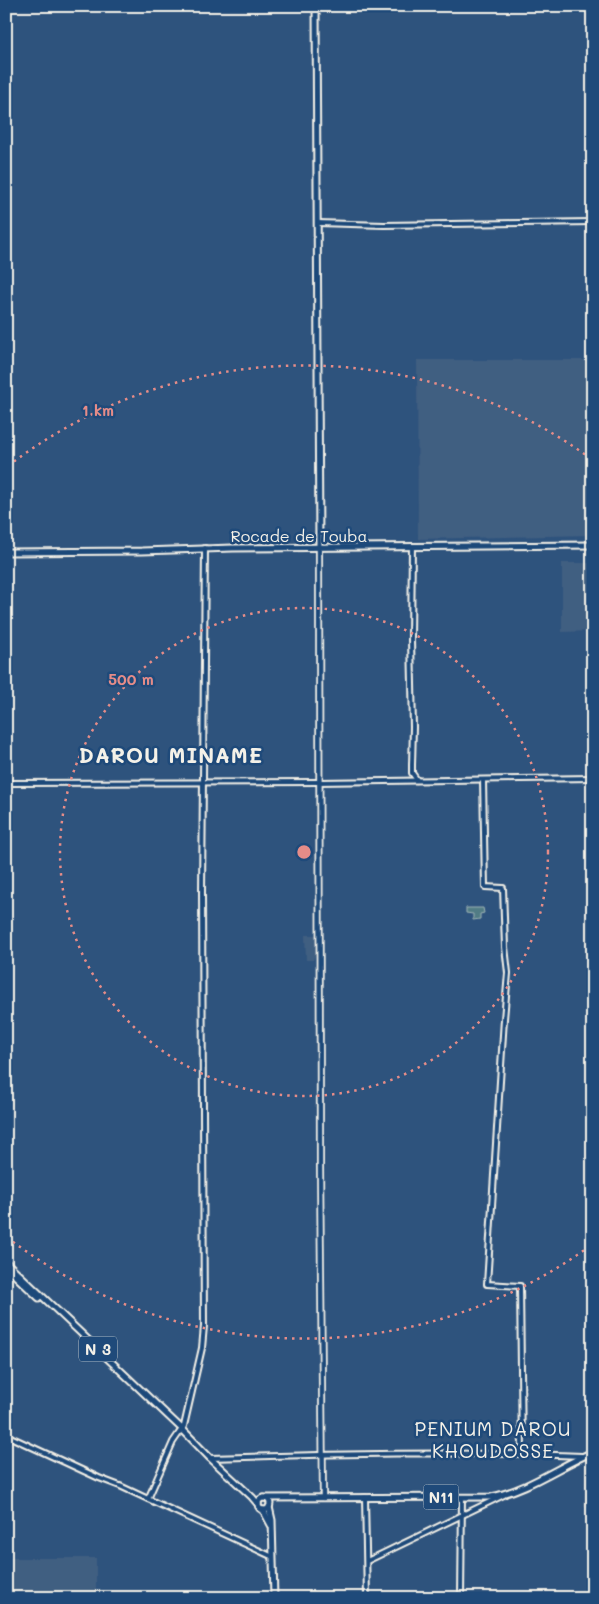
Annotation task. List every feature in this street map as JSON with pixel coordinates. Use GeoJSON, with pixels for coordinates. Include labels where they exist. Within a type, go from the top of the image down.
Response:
{"type":"FeatureCollection","features":[{"type":"Feature","properties":{"kind":"main road"},"geometry":{"type":"LineString","coordinates":[[316,6],[323,1498]]}},
{"type":"Feature","properties":{"kind":"main road","name":"Rocade de Touba"},"geometry":{"type":"LineString","coordinates":[[6,552],[149,551],[205,548],[593,545]]}},
{"type":"Feature","properties":{"kind":"main road","name":"N 3"},"geometry":{"type":"LineString","coordinates":[[7,1266],[156,1411],[183,1431],[252,1496],[261,1501]]}},
{"type":"Feature","properties":{"kind":"main road","name":"N11"},"geometry":{"type":"LineString","coordinates":[[280,1498],[481,1498],[507,1494],[553,1473],[583,1456],[593,1454]]}},
{"type":"Feature","properties":{"kind":"main road"},"geometry":{"type":"LineString","coordinates":[[261,1501],[280,1498]]}},
{"type":"Feature","properties":{"kind":"main road"},"geometry":{"type":"LineString","coordinates":[[261,1501],[259,1507],[267,1508],[280,1498]]}},
{"type":"Feature","properties":{"kind":"main road"},"geometry":{"type":"LineString","coordinates":[[261,1501],[269,1501],[267,1508],[272,1526],[274,1598]]}},
{"type":"Feature","properties":{"kind":"street"},"geometry":{"type":"LineString","coordinates":[[318,223],[384,225],[593,222]]}},
{"type":"Feature","properties":{"kind":"street"},"geometry":{"type":"LineString","coordinates":[[412,546],[412,772],[417,780]]}},
{"type":"Feature","properties":{"kind":"street"},"geometry":{"type":"LineString","coordinates":[[148,1499],[174,1442],[183,1431],[200,1355],[204,1322],[202,893],[205,548]]}},
{"type":"Feature","properties":{"kind":"street"},"geometry":{"type":"LineString","coordinates":[[6,783],[140,784],[593,778]]}},
{"type":"Feature","properties":{"kind":"street"},"geometry":{"type":"LineString","coordinates":[[483,780],[485,886],[503,888],[505,947],[508,969],[488,1284],[520,1286],[522,1453]]}},
{"type":"Feature","properties":{"kind":"street"},"geometry":{"type":"LineString","coordinates":[[6,1435],[273,1557]]}},
{"type":"Feature","properties":{"kind":"street"},"geometry":{"type":"LineString","coordinates":[[210,1458],[522,1453],[583,1456]]}},
{"type":"Feature","properties":{"kind":"street"},"geometry":{"type":"LineString","coordinates":[[366,1561],[507,1494]]}},
{"type":"Feature","properties":{"kind":"street"},"geometry":{"type":"LineString","coordinates":[[365,1497],[367,1598]]}},
{"type":"Feature","properties":{"kind":"street"},"geometry":{"type":"LineString","coordinates":[[462,1497],[462,1598]]}},
{"type":"Feature","properties":{"kind":"shaded area"},"geometry":{"type":"Polygon","coordinates":[[[417,360],[593,360],[593,535],[418,539],[417,360]]]}},
{"type":"Feature","properties":{"kind":"shaded area"},"geometry":{"type":"Polygon","coordinates":[[[562,563],[593,563],[593,631],[562,632],[562,563]]]}},
{"type":"Feature","properties":{"kind":"shaded area"},"geometry":{"type":"Polygon","coordinates":[[[305,935],[316,935],[316,954],[313,960],[306,960],[305,935]]]}},
{"type":"Feature","properties":{"kind":"shaded area"},"geometry":{"type":"Polygon","coordinates":[[[585,1456],[593,1456],[593,1507],[584,1507],[585,1456]]]}},
{"type":"Feature","properties":{"kind":"shaded area"},"geometry":{"type":"Polygon","coordinates":[[[6,1558],[96,1558],[96,1598],[6,1598],[6,1558]]]}},
{"type":"Feature","properties":{"kind":"green space"},"geometry":{"type":"Polygon","coordinates":[[[466,908],[483,908],[484,913],[480,914],[480,919],[473,920],[473,914],[466,913],[466,908]]]}},
{"type":"Feature","properties":{"kind":"district","name":"DAROU MINAME"},"geometry":{"type":"Point","coordinates":[171,754]}},
{"type":"Feature","properties":{"kind":"district","name":"PENIUM DAROU KHOUDOSSE"},"geometry":{"type":"Point","coordinates":[493,1439]}}]}
